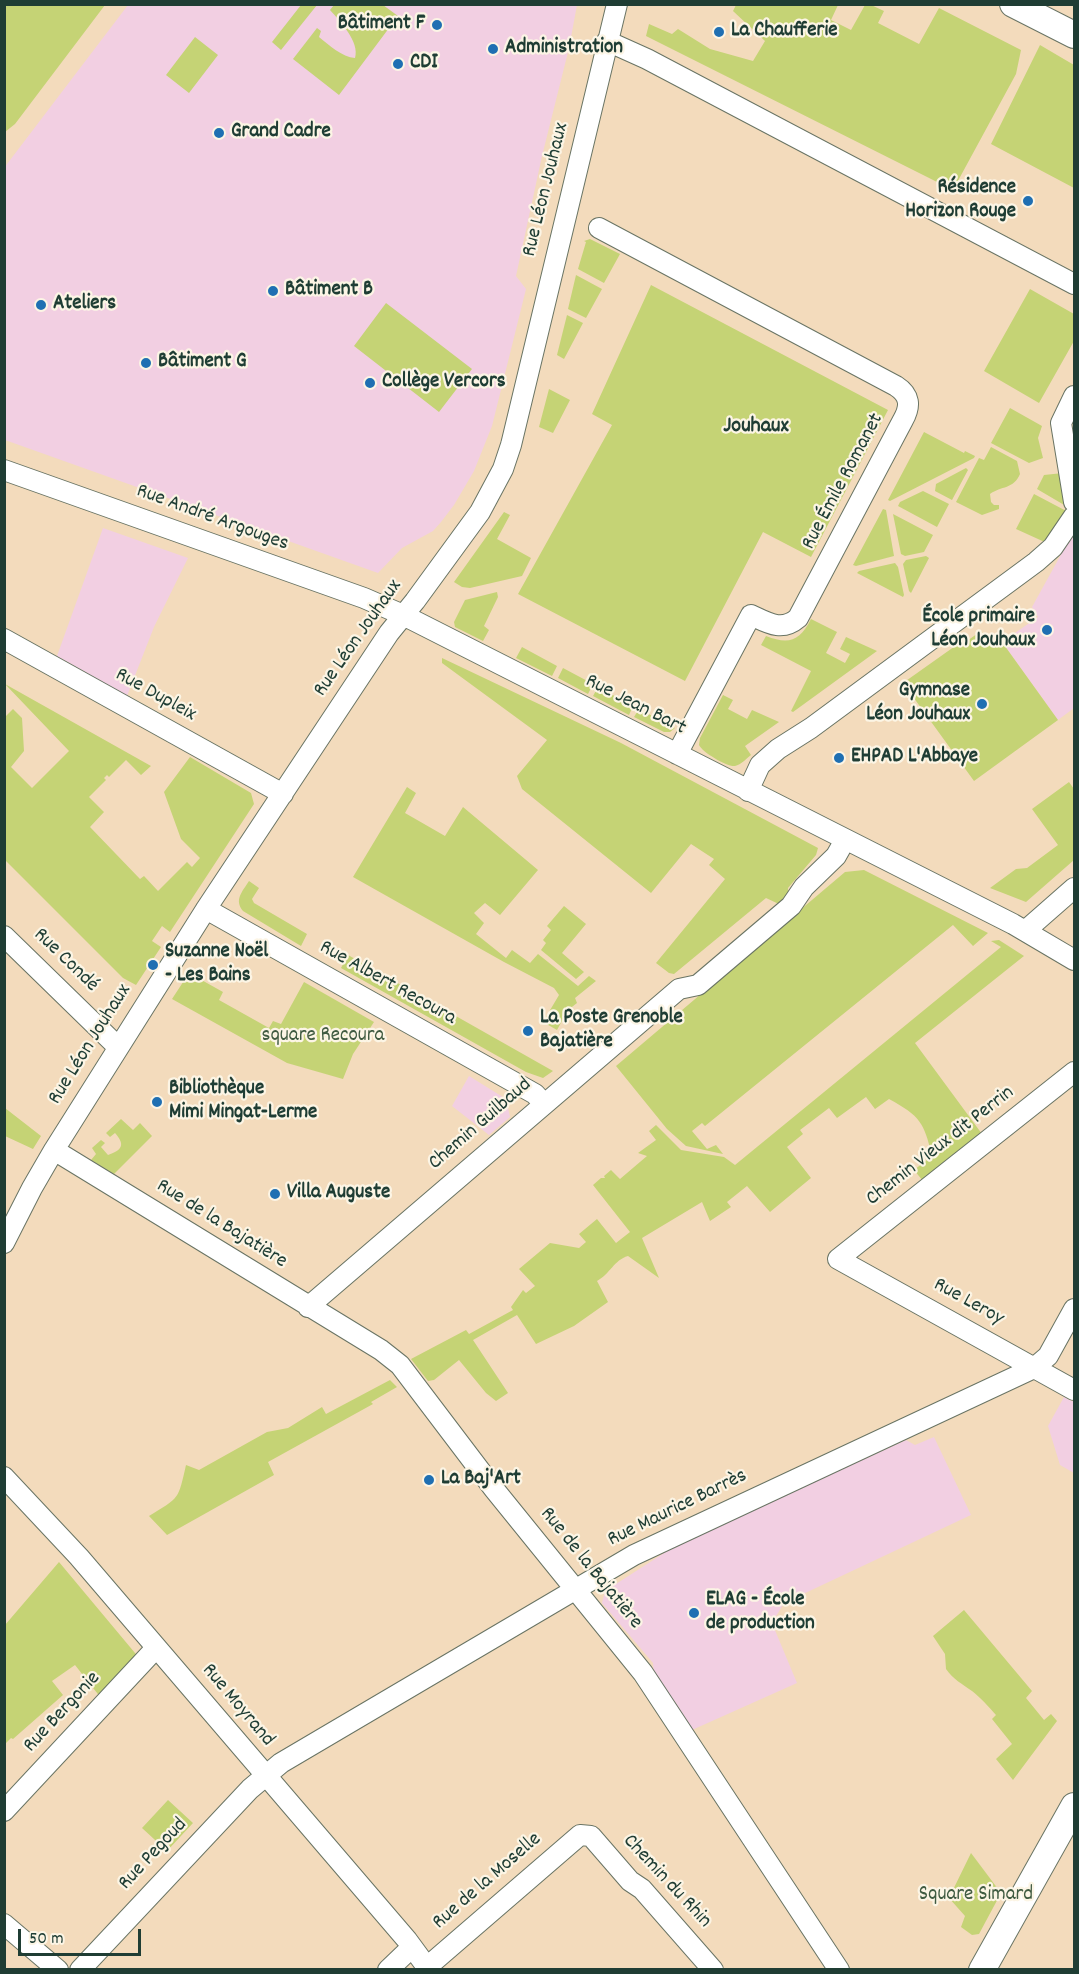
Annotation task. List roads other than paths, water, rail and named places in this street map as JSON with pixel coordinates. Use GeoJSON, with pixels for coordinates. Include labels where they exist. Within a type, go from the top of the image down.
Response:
{"type":"FeatureCollection","features":[{"type":"Feature","properties":{"kind":"main road"},"geometry":{"type":"LineString","coordinates":[[1013,4],[1048,11],[1074,35]]}},
{"type":"Feature","properties":{"kind":"main road"},"geometry":{"type":"LineString","coordinates":[[982,1970],[1074,1806]]}},
{"type":"Feature","properties":{"kind":"street","name":"Rue Léon Jouhaux"},"geometry":{"type":"LineString","coordinates":[[4,1244],[54,1149],[206,909],[389,633],[472,524],[492,492],[503,469],[513,433],[617,4]]}},
{"type":"Feature","properties":{"kind":"street"},"geometry":{"type":"LineString","coordinates":[[607,41],[640,56],[1074,284]]}},
{"type":"Feature","properties":{"kind":"street","name":"Rue Émile Romanet"},"geometry":{"type":"LineString","coordinates":[[600,228],[896,386],[907,396],[909,403],[906,415],[882,463],[798,618],[781,627],[751,615],[677,754]]}},
{"type":"Feature","properties":{"kind":"street"},"geometry":{"type":"LineString","coordinates":[[1074,396],[1061,423],[1074,502]]}},
{"type":"Feature","properties":{"kind":"street","name":"Rue André Argouges"},"geometry":{"type":"LineString","coordinates":[[4,470],[364,598],[403,615]]}},
{"type":"Feature","properties":{"kind":"street"},"geometry":{"type":"LineString","coordinates":[[748,791],[760,765],[778,749],[811,728],[1045,555],[1074,516]]}},
{"type":"Feature","properties":{"kind":"street","name":"Rue Jean Bart"},"geometry":{"type":"LineString","coordinates":[[403,615],[1025,931],[1074,960]]}},
{"type":"Feature","properties":{"kind":"street","name":"Rue Dupleix"},"geometry":{"type":"LineString","coordinates":[[4,639],[283,794]]}},
{"type":"Feature","properties":{"kind":"street","name":"Chemin Guilbaud"},"geometry":{"type":"LineString","coordinates":[[308,1307],[679,989],[698,985],[791,906],[804,887],[837,856],[845,840]]}},
{"type":"Feature","properties":{"kind":"street"},"geometry":{"type":"LineString","coordinates":[[1025,931],[1074,888]]}},
{"type":"Feature","properties":{"kind":"street","name":"Rue Albert Recoura"},"geometry":{"type":"LineString","coordinates":[[206,909],[535,1094],[544,1104]]}},
{"type":"Feature","properties":{"kind":"street","name":"Rue Condé"},"geometry":{"type":"LineString","coordinates":[[7,940],[118,1047]]}},
{"type":"Feature","properties":{"kind":"street","name":"Chemin Vieux dit Perrin"},"geometry":{"type":"LineString","coordinates":[[837,1258],[1074,1072]]}},
{"type":"Feature","properties":{"kind":"street","name":"Rue de la Bajatière"},"geometry":{"type":"LineString","coordinates":[[54,1149],[381,1350],[400,1365],[494,1489],[643,1674],[839,1970]]}},
{"type":"Feature","properties":{"kind":"street","name":"Rue Leroy"},"geometry":{"type":"LineString","coordinates":[[837,1258],[1074,1390]]}},
{"type":"Feature","properties":{"kind":"street","name":"Rue Maurice Barrès"},"geometry":{"type":"LineString","coordinates":[[264,1776],[281,1763],[634,1555],[1034,1368],[1048,1356],[1074,1309]]}},
{"type":"Feature","properties":{"kind":"street","name":"Rue Moyrand"},"geometry":{"type":"LineString","coordinates":[[4,1477],[78,1557],[428,1968]]}},
{"type":"Feature","properties":{"kind":"street","name":"Rue Bergonie"},"geometry":{"type":"LineString","coordinates":[[4,1811],[156,1648]]}},
{"type":"Feature","properties":{"kind":"street","name":"Rue Pegoud"},"geometry":{"type":"LineString","coordinates":[[81,1970],[264,1776]]}},
{"type":"Feature","properties":{"kind":"street","name":"Rue de la Moselle"},"geometry":{"type":"LineString","coordinates":[[428,1968],[580,1834]]}},
{"type":"Feature","properties":{"kind":"street","name":"Chemin du Rhin"},"geometry":{"type":"LineString","coordinates":[[580,1834],[591,1836],[630,1881],[642,1889],[713,1970]]}},
{"type":"Feature","properties":{"kind":"street"},"geometry":{"type":"LineString","coordinates":[[4,1924],[58,1970]]}},
{"type":"Feature","properties":{"kind":"street"},"geometry":{"type":"LineString","coordinates":[[388,1970],[412,1947]]}},
{"type":"Feature","properties":{"kind":"place","name":"Bâtiment F"},"geometry":{"type":"Point","coordinates":[437,25]}},
{"type":"Feature","properties":{"kind":"place","name":"La Chaufferie"},"geometry":{"type":"Point","coordinates":[719,32]}},
{"type":"Feature","properties":{"kind":"place","name":"Administration"},"geometry":{"type":"Point","coordinates":[493,49]}},
{"type":"Feature","properties":{"kind":"place","name":"CDI"},"geometry":{"type":"Point","coordinates":[398,64]}},
{"type":"Feature","properties":{"kind":"place","name":"Grand Cadre"},"geometry":{"type":"Point","coordinates":[219,133]}},
{"type":"Feature","properties":{"kind":"place","name":"Résidence Horizon Rouge"},"geometry":{"type":"Point","coordinates":[1028,201]}},
{"type":"Feature","properties":{"kind":"place","name":"Bâtiment B"},"geometry":{"type":"Point","coordinates":[273,291]}},
{"type":"Feature","properties":{"kind":"place","name":"Ateliers"},"geometry":{"type":"Point","coordinates":[41,305]}},
{"type":"Feature","properties":{"kind":"place","name":"Bâtiment G"},"geometry":{"type":"Point","coordinates":[146,363]}},
{"type":"Feature","properties":{"kind":"place","name":"Collège Vercors"},"geometry":{"type":"Point","coordinates":[370,383]}},
{"type":"Feature","properties":{"kind":"place","name":"École primaire Léon Jouhaux"},"geometry":{"type":"Point","coordinates":[1047,630]}},
{"type":"Feature","properties":{"kind":"place","name":"Gymnase Léon Jouhaux"},"geometry":{"type":"Point","coordinates":[982,704]}},
{"type":"Feature","properties":{"kind":"place","name":"EHPAD L'Abbaye"},"geometry":{"type":"Point","coordinates":[839,758]}},
{"type":"Feature","properties":{"kind":"place","name":"Suzanne Noël - Les Bains"},"geometry":{"type":"Point","coordinates":[153,965]}},
{"type":"Feature","properties":{"kind":"place","name":"La Poste Grenoble Bajatière"},"geometry":{"type":"Point","coordinates":[528,1031]}},
{"type":"Feature","properties":{"kind":"place","name":"Bibliothèque Mimi Mingat-Lerme"},"geometry":{"type":"Point","coordinates":[157,1102]}},
{"type":"Feature","properties":{"kind":"place","name":"Villa Auguste"},"geometry":{"type":"Point","coordinates":[275,1194]}},
{"type":"Feature","properties":{"kind":"place","name":"La Baj'Art"},"geometry":{"type":"Point","coordinates":[429,1480]}},
{"type":"Feature","properties":{"kind":"place","name":"ELAG - École de production"},"geometry":{"type":"Point","coordinates":[694,1613]}},
{"type":"Feature","properties":{"kind":"district","name":"Jouhaux"},"geometry":{"type":"Point","coordinates":[756,428]}},
{"type":"Feature","properties":{"kind":"park label","name":"square Recoura"},"geometry":{"type":"Point","coordinates":[323,1037]}},
{"type":"Feature","properties":{"kind":"park label","name":"Square Simard"},"geometry":{"type":"Point","coordinates":[976,1896]}}]}
